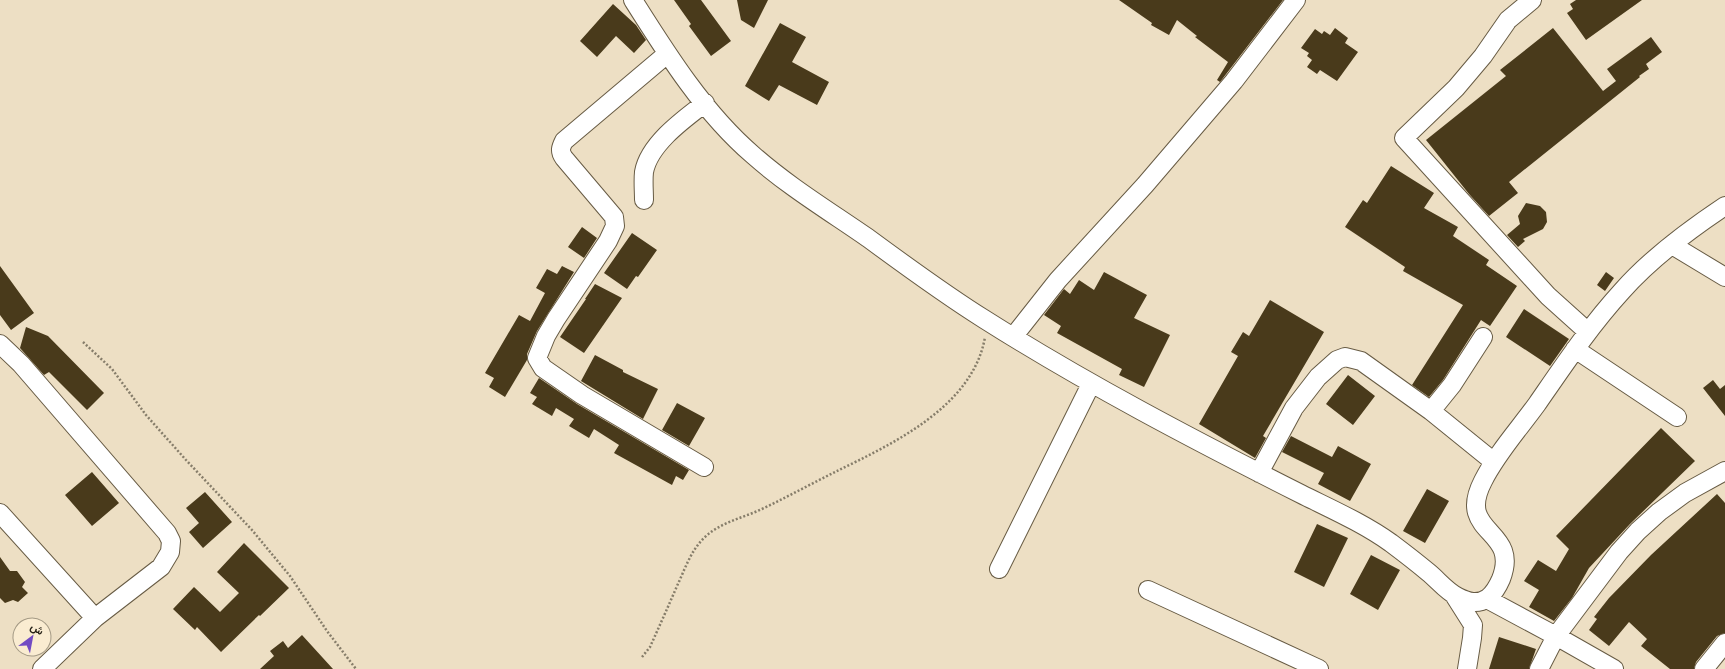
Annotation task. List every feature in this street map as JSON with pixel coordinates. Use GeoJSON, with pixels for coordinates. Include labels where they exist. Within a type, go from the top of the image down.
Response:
{"type":"FeatureCollection","features":[{"type":"Feature","properties":{"kind":"street"},"geometry":{"type":"LineString","coordinates":[[633,0],[667,54],[705,104],[731,134],[773,172],[947,296],[1013,337],[1092,384],[1259,473],[1373,530],[1399,549],[1454,595],[1473,625],[1472,644],[1466,669]]}},
{"type":"Feature","properties":{"kind":"street"},"geometry":{"type":"LineString","coordinates":[[1013,337],[1058,280],[1145,185],[1234,81],[1296,0]]}},
{"type":"Feature","properties":{"kind":"street"},"geometry":{"type":"LineString","coordinates":[[1532,0],[1508,20],[1483,56],[1456,88],[1404,138],[1548,296],[1588,332]]}},
{"type":"Feature","properties":{"kind":"street"},"geometry":{"type":"LineString","coordinates":[[667,54],[564,140],[561,148],[561,154],[614,217],[615,226],[608,241],[556,319],[546,336],[537,358],[542,368],[582,395],[704,467]]}},
{"type":"Feature","properties":{"kind":"street"},"geometry":{"type":"LineString","coordinates":[[644,200],[644,171],[653,150],[682,121],[705,104]]}},
{"type":"Feature","properties":{"kind":"street"},"geometry":{"type":"LineString","coordinates":[[1454,595],[1473,602],[1486,599],[1497,588],[1503,574],[1505,567],[1505,553],[1502,546],[1477,518],[1475,507],[1481,485],[1494,462],[1575,349],[1624,288],[1684,234],[1725,206]]}},
{"type":"Feature","properties":{"kind":"street"},"geometry":{"type":"LineString","coordinates":[[1672,245],[1725,277]]}},
{"type":"Feature","properties":{"kind":"street"},"geometry":{"type":"LineString","coordinates":[[1431,411],[1452,385],[1483,337]]}},
{"type":"Feature","properties":{"kind":"street"},"geometry":{"type":"LineString","coordinates":[[0,344],[21,364],[167,532],[171,542],[170,552],[161,567],[95,618],[42,669]]}},
{"type":"Feature","properties":{"kind":"street"},"geometry":{"type":"LineString","coordinates":[[1575,349],[1677,417]]}},
{"type":"Feature","properties":{"kind":"street"},"geometry":{"type":"LineString","coordinates":[[1259,473],[1294,408],[1318,377],[1337,360],[1345,357],[1361,361],[1431,411],[1494,462]]}},
{"type":"Feature","properties":{"kind":"street"},"geometry":{"type":"LineString","coordinates":[[1000,569],[1092,384]]}},
{"type":"Feature","properties":{"kind":"street"},"geometry":{"type":"LineString","coordinates":[[1539,669],[1556,636],[1619,552],[1638,531],[1659,512],[1685,493],[1725,471]]}},
{"type":"Feature","properties":{"kind":"street"},"geometry":{"type":"LineString","coordinates":[[0,513],[95,618]]}},
{"type":"Feature","properties":{"kind":"street"},"geometry":{"type":"LineString","coordinates":[[1148,590],[1320,669]]}},
{"type":"Feature","properties":{"kind":"street"},"geometry":{"type":"LineString","coordinates":[[1486,599],[1614,669]]}},
{"type":"Feature","properties":{"kind":"street"},"geometry":{"type":"LineString","coordinates":[[1704,669],[1725,643]]}},
{"type":"Feature","properties":{"kind":"path"},"geometry":{"type":"LineString","coordinates":[[642,657],[650,647],[691,556],[706,536],[721,526],[761,509],[889,445],[927,419],[958,392],[971,374],[984,341],[986,329],[985,320]]}},
{"type":"Feature","properties":{"kind":"path"},"geometry":{"type":"LineString","coordinates":[[83,342],[112,369],[146,415],[252,530],[290,576],[327,631],[356,669]]}},
{"type":"Feature","properties":{"kind":"building"},"geometry":{"type":"Polygon","coordinates":[[[674,0],[701,0],[731,41],[711,56],[689,26],[691,24],[674,0]]]}},
{"type":"Feature","properties":{"kind":"building"},"geometry":{"type":"Polygon","coordinates":[[[737,0],[768,0],[754,28],[741,20],[737,0]]]}},
{"type":"Feature","properties":{"kind":"building"},"geometry":{"type":"Polygon","coordinates":[[[1119,0],[1283,0],[1220,82],[1217,80],[1228,62],[1195,37],[1197,36],[1177,20],[1169,35],[1151,25],[1152,23],[1119,0]]]}},
{"type":"Feature","properties":{"kind":"building"},"geometry":{"type":"Polygon","coordinates":[[[1576,0],[1642,0],[1586,40],[1567,13],[1573,9],[1570,4],[1576,0]]]}},
{"type":"Feature","properties":{"kind":"building"},"geometry":{"type":"Polygon","coordinates":[[[613,4],[636,25],[646,40],[634,53],[616,36],[597,57],[580,41],[613,4]]]}},
{"type":"Feature","properties":{"kind":"building"},"geometry":{"type":"Polygon","coordinates":[[[780,23],[806,37],[792,62],[829,82],[817,105],[779,85],[769,101],[745,86],[780,23]]]}},
{"type":"Feature","properties":{"kind":"building"},"geometry":{"type":"Polygon","coordinates":[[[1335,28],[1348,38],[1345,43],[1358,52],[1337,81],[1320,70],[1317,74],[1307,67],[1312,60],[1307,56],[1309,53],[1301,48],[1315,29],[1322,34],[1324,31],[1330,35],[1335,28]]]}},
{"type":"Feature","properties":{"kind":"building"},"geometry":{"type":"Polygon","coordinates":[[[1553,28],[1603,91],[1616,81],[1607,69],[1651,37],[1662,52],[1646,64],[1649,69],[1639,76],[1640,77],[1509,182],[1518,193],[1489,216],[1469,194],[1426,140],[1506,76],[1500,70],[1553,28]]]}},
{"type":"Feature","properties":{"kind":"building"},"geometry":{"type":"Polygon","coordinates":[[[1391,166],[1434,193],[1424,208],[1458,227],[1453,236],[1489,260],[1486,265],[1517,286],[1490,326],[1481,320],[1443,380],[1429,397],[1412,385],[1463,305],[1403,271],[1405,267],[1345,227],[1363,200],[1367,203],[1391,166]]]}},
{"type":"Feature","properties":{"kind":"building"},"geometry":{"type":"Polygon","coordinates":[[[1526,203],[1540,206],[1546,212],[1547,222],[1543,229],[1523,239],[1525,241],[1518,247],[1507,235],[1520,224],[1518,216],[1526,203]]]}},
{"type":"Feature","properties":{"kind":"building"},"geometry":{"type":"Polygon","coordinates":[[[582,227],[597,238],[584,258],[568,247],[582,227]]]}},
{"type":"Feature","properties":{"kind":"building"},"geometry":{"type":"Polygon","coordinates":[[[632,233],[657,250],[638,277],[636,276],[627,289],[604,273],[632,233]]]}},
{"type":"Feature","properties":{"kind":"building"},"geometry":{"type":"Polygon","coordinates":[[[0,266],[34,313],[11,330],[0,315],[0,266]]]}},
{"type":"Feature","properties":{"kind":"building"},"geometry":{"type":"Polygon","coordinates":[[[562,266],[574,272],[537,331],[527,354],[527,360],[505,397],[489,387],[494,378],[485,373],[519,315],[530,321],[545,293],[536,288],[547,269],[557,274],[562,266]]]}},
{"type":"Feature","properties":{"kind":"building"},"geometry":{"type":"Polygon","coordinates":[[[1104,272],[1147,295],[1134,318],[1170,335],[1144,387],[1119,375],[1122,369],[1057,333],[1061,326],[1044,315],[1064,289],[1070,294],[1079,280],[1094,290],[1104,272]]]}},
{"type":"Feature","properties":{"kind":"building"},"geometry":{"type":"Polygon","coordinates":[[[1606,272],[1614,278],[1605,291],[1597,285],[1606,272]]]}},
{"type":"Feature","properties":{"kind":"building"},"geometry":{"type":"Polygon","coordinates":[[[595,284],[622,298],[584,353],[560,337],[595,284]]]}},
{"type":"Feature","properties":{"kind":"building"},"geometry":{"type":"Polygon","coordinates":[[[1270,300],[1324,332],[1263,436],[1266,438],[1255,458],[1199,424],[1238,356],[1231,352],[1243,332],[1249,336],[1270,300]]]}},
{"type":"Feature","properties":{"kind":"building"},"geometry":{"type":"Polygon","coordinates":[[[1524,309],[1569,339],[1550,366],[1506,337],[1524,309]]]}},
{"type":"Feature","properties":{"kind":"building"},"geometry":{"type":"Polygon","coordinates":[[[26,327],[48,336],[104,393],[87,410],[49,372],[44,375],[20,348],[26,327]]]}},
{"type":"Feature","properties":{"kind":"building"},"geometry":{"type":"Polygon","coordinates":[[[595,355],[623,370],[623,372],[658,389],[643,419],[581,381],[595,355]]]}},
{"type":"Feature","properties":{"kind":"building"},"geometry":{"type":"Polygon","coordinates":[[[1348,375],[1375,396],[1353,425],[1326,404],[1348,375]]]}},
{"type":"Feature","properties":{"kind":"building"},"geometry":{"type":"Polygon","coordinates":[[[539,378],[577,404],[689,470],[683,480],[676,476],[672,485],[614,453],[619,445],[594,429],[589,438],[569,426],[574,419],[556,408],[552,416],[532,404],[537,397],[530,393],[539,378]]]}},
{"type":"Feature","properties":{"kind":"building"},"geometry":{"type":"Polygon","coordinates":[[[1713,380],[1720,389],[1725,385],[1725,416],[1703,388],[1713,380]]]}},
{"type":"Feature","properties":{"kind":"building"},"geometry":{"type":"Polygon","coordinates":[[[677,403],[705,418],[689,446],[662,430],[677,403]]]}},
{"type":"Feature","properties":{"kind":"building"},"geometry":{"type":"Polygon","coordinates":[[[1661,428],[1695,461],[1630,524],[1589,568],[1572,598],[1554,621],[1529,607],[1539,590],[1524,581],[1538,560],[1556,571],[1569,549],[1556,536],[1661,428]]]}},
{"type":"Feature","properties":{"kind":"building"},"geometry":{"type":"Polygon","coordinates":[[[1291,436],[1332,457],[1338,446],[1371,464],[1350,501],[1318,484],[1324,473],[1282,452],[1291,436]]]}},
{"type":"Feature","properties":{"kind":"building"},"geometry":{"type":"Polygon","coordinates":[[[92,472],[119,503],[92,526],[65,495],[92,472]]]}},
{"type":"Feature","properties":{"kind":"building"},"geometry":{"type":"Polygon","coordinates":[[[1427,489],[1449,501],[1425,543],[1403,531],[1427,489]]]}},
{"type":"Feature","properties":{"kind":"building"},"geometry":{"type":"Polygon","coordinates":[[[205,492],[232,522],[203,548],[189,532],[199,523],[186,508],[205,492]]]}},
{"type":"Feature","properties":{"kind":"building"},"geometry":{"type":"Polygon","coordinates":[[[1717,494],[1725,503],[1725,633],[1717,636],[1696,662],[1694,669],[1670,669],[1641,646],[1647,639],[1629,622],[1609,646],[1589,630],[1597,619],[1594,617],[1609,598],[1651,555],[1717,494]]]}},
{"type":"Feature","properties":{"kind":"building"},"geometry":{"type":"Polygon","coordinates":[[[1317,524],[1348,538],[1324,587],[1294,572],[1317,524]]]}},
{"type":"Feature","properties":{"kind":"building"},"geometry":{"type":"Polygon","coordinates":[[[244,543],[289,588],[221,652],[197,627],[195,630],[173,609],[194,587],[220,612],[239,593],[217,572],[244,543]]]}},
{"type":"Feature","properties":{"kind":"building"},"geometry":{"type":"Polygon","coordinates":[[[1371,555],[1400,570],[1378,610],[1350,594],[1371,555]]]}},
{"type":"Feature","properties":{"kind":"building"},"geometry":{"type":"Polygon","coordinates":[[[0,557],[10,571],[17,571],[25,582],[22,587],[28,593],[18,602],[13,600],[5,603],[0,598],[0,557]]]}},
{"type":"Feature","properties":{"kind":"building"},"geometry":{"type":"Polygon","coordinates":[[[302,635],[333,669],[260,669],[274,656],[270,651],[283,641],[288,648],[302,635]]]}},
{"type":"Feature","properties":{"kind":"building"},"geometry":{"type":"Polygon","coordinates":[[[1499,637],[1536,649],[1529,669],[1489,669],[1499,637]]]}}]}
